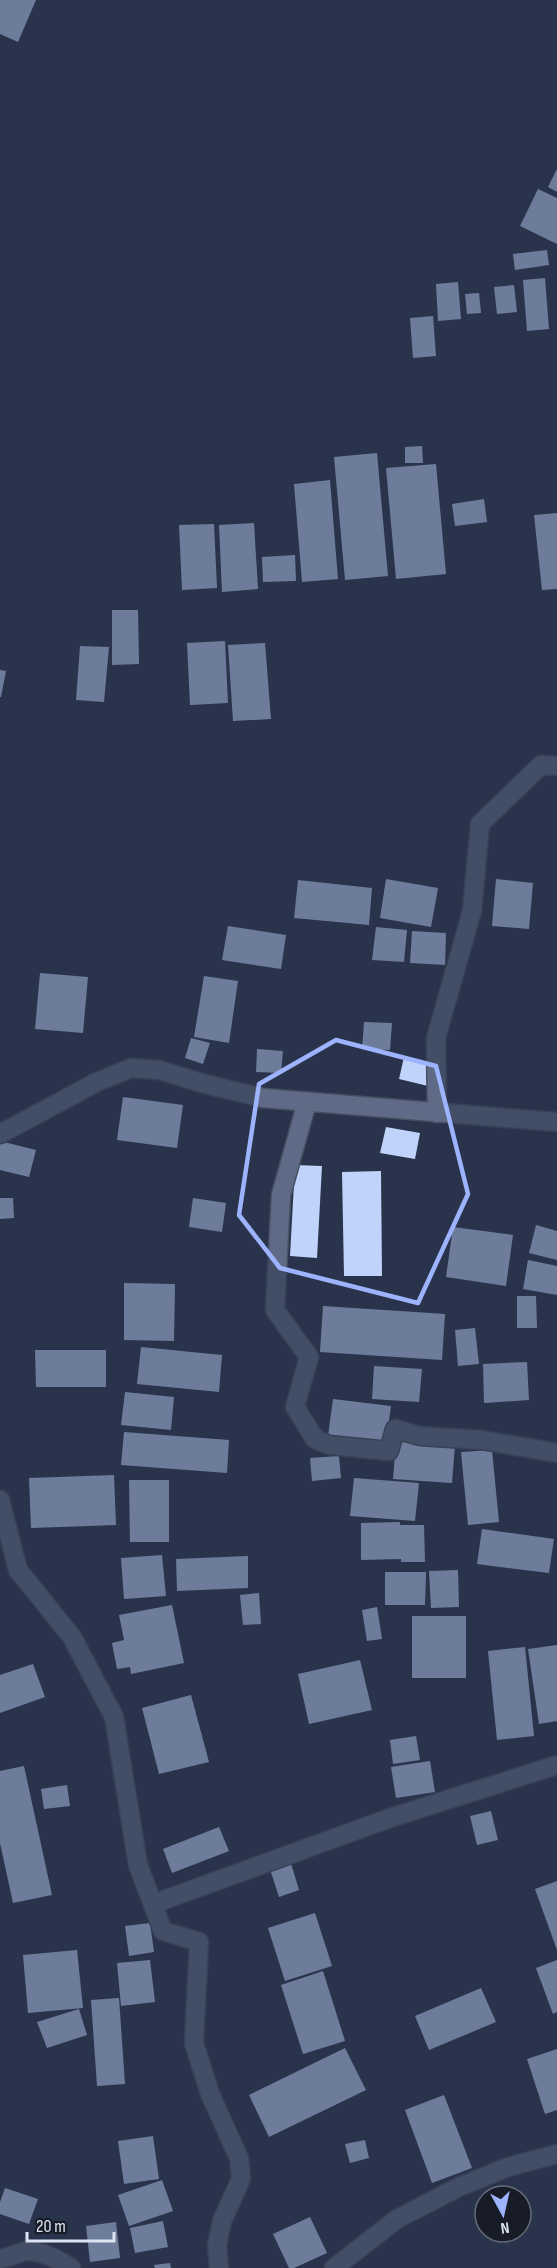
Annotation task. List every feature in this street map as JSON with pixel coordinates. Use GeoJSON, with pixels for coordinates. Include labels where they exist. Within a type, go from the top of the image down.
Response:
{"type":"FeatureCollection","features":[{"type":"Feature","properties":{"kind":"street"},"geometry":{"type":"LineString","coordinates":[[437,1113],[436,1038],[472,911],[480,824],[541,765],[557,766]]}},
{"type":"Feature","properties":{"kind":"street"},"geometry":{"type":"LineString","coordinates":[[0,1134],[97,1082],[131,1068],[159,1070],[263,1098],[557,1122]]}},
{"type":"Feature","properties":{"kind":"street"},"geometry":{"type":"LineString","coordinates":[[307,1102],[281,1195],[275,1310],[309,1357],[295,1407],[315,1439],[329,1444],[389,1451],[395,1430],[420,1436],[482,1440],[557,1453]]}},
{"type":"Feature","properties":{"kind":"street"},"geometry":{"type":"LineString","coordinates":[[0,1500],[18,1570],[72,1637],[114,1717],[138,1865],[163,1931],[199,1942],[194,2043],[210,2094],[239,2158],[241,2179],[220,2229],[217,2245],[219,2268]]}},
{"type":"Feature","properties":{"kind":"street"},"geometry":{"type":"LineString","coordinates":[[153,1904],[390,1818],[557,1765]]}},
{"type":"Feature","properties":{"kind":"street"},"geometry":{"type":"LineString","coordinates":[[334,2268],[398,2220],[459,2187],[508,2167],[557,2154]]}},
{"type":"Feature","properties":{"kind":"street"},"geometry":{"type":"LineString","coordinates":[[0,2259],[8,2259],[28,2251],[58,2258],[71,2268]]}},
{"type":"Feature","properties":{"kind":"highlighted area"},"geometry":{"type":"Polygon","coordinates":[[[336,1040],[436,1066],[468,1194],[418,1303],[280,1268],[239,1215],[259,1084],[336,1040]]]}},
{"type":"Feature","properties":{"kind":"building"},"geometry":{"type":"Polygon","coordinates":[[[0,0],[36,0],[18,42],[0,34],[0,0]]]}},
{"type":"Feature","properties":{"kind":"building"},"geometry":{"type":"Polygon","coordinates":[[[557,169],[557,192],[548,187],[557,169]]]}},
{"type":"Feature","properties":{"kind":"building"},"geometry":{"type":"Polygon","coordinates":[[[538,189],[557,198],[557,244],[520,226],[538,189]]]}},
{"type":"Feature","properties":{"kind":"building"},"geometry":{"type":"Polygon","coordinates":[[[547,250],[549,265],[515,270],[513,254],[547,250]]]}},
{"type":"Feature","properties":{"kind":"building"},"geometry":{"type":"Polygon","coordinates":[[[545,278],[549,329],[527,331],[523,280],[545,278]]]}},
{"type":"Feature","properties":{"kind":"building"},"geometry":{"type":"Polygon","coordinates":[[[458,282],[461,319],[438,321],[436,284],[458,282]]]}},
{"type":"Feature","properties":{"kind":"building"},"geometry":{"type":"Polygon","coordinates":[[[514,285],[517,312],[497,314],[494,287],[514,285]]]}},
{"type":"Feature","properties":{"kind":"building"},"geometry":{"type":"Polygon","coordinates":[[[479,293],[481,313],[467,314],[465,294],[479,293]]]}},
{"type":"Feature","properties":{"kind":"building"},"geometry":{"type":"Polygon","coordinates":[[[433,316],[436,356],[413,358],[410,318],[433,316]]]}},
{"type":"Feature","properties":{"kind":"building"},"geometry":{"type":"Polygon","coordinates":[[[422,446],[423,463],[405,463],[405,447],[422,446]]]}},
{"type":"Feature","properties":{"kind":"building"},"geometry":{"type":"Polygon","coordinates":[[[377,453],[388,576],[345,580],[334,457],[377,453]]]}},
{"type":"Feature","properties":{"kind":"building"},"geometry":{"type":"Polygon","coordinates":[[[436,464],[446,574],[396,579],[386,468],[436,464]]]}},
{"type":"Feature","properties":{"kind":"building"},"geometry":{"type":"Polygon","coordinates":[[[330,480],[338,579],[302,582],[294,484],[330,480]]]}},
{"type":"Feature","properties":{"kind":"building"},"geometry":{"type":"Polygon","coordinates":[[[484,499],[487,522],[455,526],[452,504],[484,499]]]}},
{"type":"Feature","properties":{"kind":"building"},"geometry":{"type":"Polygon","coordinates":[[[557,513],[557,589],[542,590],[534,515],[557,513]]]}},
{"type":"Feature","properties":{"kind":"building"},"geometry":{"type":"Polygon","coordinates":[[[254,523],[258,589],[222,592],[219,525],[254,523]]]}},
{"type":"Feature","properties":{"kind":"building"},"geometry":{"type":"Polygon","coordinates":[[[214,524],[217,588],[182,590],[179,525],[214,524]]]}},
{"type":"Feature","properties":{"kind":"building"},"geometry":{"type":"Polygon","coordinates":[[[295,555],[296,581],[263,582],[262,557],[295,555]]]}},
{"type":"Feature","properties":{"kind":"building"},"geometry":{"type":"Polygon","coordinates":[[[112,610],[138,610],[139,664],[112,665],[112,610]]]}},
{"type":"Feature","properties":{"kind":"building"},"geometry":{"type":"Polygon","coordinates":[[[225,641],[228,703],[190,705],[187,643],[225,641]]]}},
{"type":"Feature","properties":{"kind":"building"},"geometry":{"type":"Polygon","coordinates":[[[265,643],[271,719],[233,721],[228,645],[265,643]]]}},
{"type":"Feature","properties":{"kind":"building"},"geometry":{"type":"Polygon","coordinates":[[[80,646],[109,647],[104,702],[76,700],[80,646]]]}},
{"type":"Feature","properties":{"kind":"building"},"geometry":{"type":"Polygon","coordinates":[[[0,670],[6,671],[1,697],[0,697],[0,670]]]}},
{"type":"Feature","properties":{"kind":"building"},"geometry":{"type":"Polygon","coordinates":[[[386,879],[438,888],[431,927],[380,918],[386,879]]]}},
{"type":"Feature","properties":{"kind":"building"},"geometry":{"type":"Polygon","coordinates":[[[496,879],[533,883],[529,929],[492,926],[496,879]]]}},
{"type":"Feature","properties":{"kind":"building"},"geometry":{"type":"Polygon","coordinates":[[[298,880],[372,888],[369,925],[294,918],[298,880]]]}},
{"type":"Feature","properties":{"kind":"building"},"geometry":{"type":"Polygon","coordinates":[[[228,926],[286,935],[281,969],[222,960],[228,926]]]}},
{"type":"Feature","properties":{"kind":"building"},"geometry":{"type":"Polygon","coordinates":[[[376,927],[407,930],[404,962],[372,960],[376,927]]]}},
{"type":"Feature","properties":{"kind":"building"},"geometry":{"type":"Polygon","coordinates":[[[412,931],[446,933],[445,965],[410,963],[412,931]]]}},
{"type":"Feature","properties":{"kind":"building"},"geometry":{"type":"Polygon","coordinates":[[[40,973],[88,977],[83,1033],[35,1029],[40,973]]]}},
{"type":"Feature","properties":{"kind":"building"},"geometry":{"type":"Polygon","coordinates":[[[204,976],[238,981],[229,1043],[194,1037],[204,976]]]}},
{"type":"Feature","properties":{"kind":"building"},"geometry":{"type":"Polygon","coordinates":[[[364,1022],[392,1023],[390,1050],[362,1049],[364,1022]]]}},
{"type":"Feature","properties":{"kind":"building"},"geometry":{"type":"Polygon","coordinates":[[[191,1038],[210,1043],[203,1064],[185,1058],[191,1038]]]}},
{"type":"Feature","properties":{"kind":"building"},"geometry":{"type":"Polygon","coordinates":[[[257,1049],[283,1051],[281,1073],[256,1072],[257,1049]]]}},
{"type":"Feature","properties":{"kind":"building"},"geometry":{"type":"Polygon","coordinates":[[[404,1057],[433,1064],[428,1086],[399,1079],[404,1057]]]}},
{"type":"Feature","properties":{"kind":"building"},"geometry":{"type":"Polygon","coordinates":[[[123,1097],[183,1105],[177,1148],[117,1140],[123,1097]]]}},
{"type":"Feature","properties":{"kind":"building"},"geometry":{"type":"Polygon","coordinates":[[[386,1127],[420,1133],[415,1159],[380,1153],[386,1127]]]}},
{"type":"Feature","properties":{"kind":"building"},"geometry":{"type":"Polygon","coordinates":[[[0,1141],[36,1150],[29,1177],[0,1170],[0,1141]]]}},
{"type":"Feature","properties":{"kind":"building"},"geometry":{"type":"Polygon","coordinates":[[[295,1165],[322,1166],[317,1258],[290,1256],[295,1165]]]}},
{"type":"Feature","properties":{"kind":"building"},"geometry":{"type":"Polygon","coordinates":[[[381,1171],[382,1276],[344,1276],[342,1172],[381,1171]]]}},
{"type":"Feature","properties":{"kind":"building"},"geometry":{"type":"Polygon","coordinates":[[[0,1198],[13,1198],[14,1218],[0,1219],[0,1198]]]}},
{"type":"Feature","properties":{"kind":"building"},"geometry":{"type":"Polygon","coordinates":[[[193,1198],[226,1203],[222,1232],[189,1227],[193,1198]]]}},
{"type":"Feature","properties":{"kind":"building"},"geometry":{"type":"Polygon","coordinates":[[[536,1225],[557,1231],[557,1260],[529,1253],[536,1225]]]}},
{"type":"Feature","properties":{"kind":"building"},"geometry":{"type":"Polygon","coordinates":[[[453,1227],[513,1235],[506,1286],[446,1277],[453,1227]]]}},
{"type":"Feature","properties":{"kind":"building"},"geometry":{"type":"Polygon","coordinates":[[[528,1260],[557,1266],[557,1295],[523,1289],[528,1260]]]}},
{"type":"Feature","properties":{"kind":"building"},"geometry":{"type":"Polygon","coordinates":[[[124,1283],[175,1284],[174,1341],[124,1340],[124,1283]]]}},
{"type":"Feature","properties":{"kind":"building"},"geometry":{"type":"Polygon","coordinates":[[[517,1296],[536,1296],[537,1328],[517,1328],[517,1296]]]}},
{"type":"Feature","properties":{"kind":"building"},"geometry":{"type":"Polygon","coordinates":[[[323,1306],[445,1314],[442,1360],[320,1352],[323,1306]]]}},
{"type":"Feature","properties":{"kind":"building"},"geometry":{"type":"Polygon","coordinates":[[[475,1328],[479,1364],[458,1366],[455,1330],[475,1328]]]}},
{"type":"Feature","properties":{"kind":"building"},"geometry":{"type":"Polygon","coordinates":[[[141,1347],[222,1355],[219,1392],[137,1384],[141,1347]]]}},
{"type":"Feature","properties":{"kind":"building"},"geometry":{"type":"Polygon","coordinates":[[[35,1350],[106,1350],[106,1387],[36,1387],[35,1350]]]}},
{"type":"Feature","properties":{"kind":"building"},"geometry":{"type":"Polygon","coordinates":[[[527,1362],[529,1400],[484,1403],[483,1364],[527,1362]]]}},
{"type":"Feature","properties":{"kind":"building"},"geometry":{"type":"Polygon","coordinates":[[[374,1366],[422,1369],[419,1402],[372,1399],[374,1366]]]}},
{"type":"Feature","properties":{"kind":"building"},"geometry":{"type":"Polygon","coordinates":[[[125,1392],[174,1397],[171,1430],[121,1425],[125,1392]]]}},
{"type":"Feature","properties":{"kind":"building"},"geometry":{"type":"Polygon","coordinates":[[[333,1399],[391,1406],[386,1443],[328,1436],[333,1399]]]}},
{"type":"Feature","properties":{"kind":"building"},"geometry":{"type":"Polygon","coordinates":[[[124,1432],[229,1440],[227,1473],[121,1465],[124,1432]]]}},
{"type":"Feature","properties":{"kind":"building"},"geometry":{"type":"Polygon","coordinates":[[[396,1441],[455,1445],[452,1483],[393,1479],[396,1441]]]}},
{"type":"Feature","properties":{"kind":"building"},"geometry":{"type":"Polygon","coordinates":[[[492,1450],[499,1522],[468,1525],[461,1452],[492,1450]]]}},
{"type":"Feature","properties":{"kind":"building"},"geometry":{"type":"Polygon","coordinates":[[[339,1456],[341,1478],[312,1481],[310,1458],[339,1456]]]}},
{"type":"Feature","properties":{"kind":"building"},"geometry":{"type":"Polygon","coordinates":[[[114,1475],[116,1525],[31,1528],[29,1478],[114,1475]]]}},
{"type":"Feature","properties":{"kind":"building"},"geometry":{"type":"Polygon","coordinates":[[[354,1478],[419,1483],[415,1521],[350,1516],[354,1478]]]}},
{"type":"Feature","properties":{"kind":"building"},"geometry":{"type":"Polygon","coordinates":[[[129,1480],[169,1480],[169,1542],[130,1542],[129,1480]]]}},
{"type":"Feature","properties":{"kind":"building"},"geometry":{"type":"Polygon","coordinates":[[[400,1522],[400,1525],[424,1525],[425,1562],[401,1562],[401,1559],[361,1560],[361,1523],[400,1522]]]}},
{"type":"Feature","properties":{"kind":"building"},"geometry":{"type":"Polygon","coordinates":[[[482,1529],[554,1539],[549,1573],[477,1564],[482,1529]]]}},
{"type":"Feature","properties":{"kind":"building"},"geometry":{"type":"Polygon","coordinates":[[[162,1555],[166,1596],[124,1599],[121,1558],[162,1555]]]}},
{"type":"Feature","properties":{"kind":"building"},"geometry":{"type":"Polygon","coordinates":[[[248,1556],[248,1588],[177,1591],[176,1559],[248,1556]]]}},
{"type":"Feature","properties":{"kind":"building"},"geometry":{"type":"Polygon","coordinates":[[[458,1570],[459,1607],[431,1608],[429,1571],[458,1570]]]}},
{"type":"Feature","properties":{"kind":"building"},"geometry":{"type":"Polygon","coordinates":[[[385,1572],[426,1572],[425,1605],[385,1605],[385,1572]]]}},
{"type":"Feature","properties":{"kind":"building"},"geometry":{"type":"Polygon","coordinates":[[[259,1593],[261,1624],[243,1625],[240,1595],[259,1593]]]}},
{"type":"Feature","properties":{"kind":"building"},"geometry":{"type":"Polygon","coordinates":[[[172,1605],[184,1663],[131,1674],[130,1667],[117,1669],[112,1643],[124,1640],[119,1615],[172,1605]]]}},
{"type":"Feature","properties":{"kind":"building"},"geometry":{"type":"Polygon","coordinates":[[[377,1607],[382,1639],[367,1641],[362,1610],[377,1607]]]}},
{"type":"Feature","properties":{"kind":"building"},"geometry":{"type":"Polygon","coordinates":[[[412,1616],[466,1616],[466,1678],[412,1678],[412,1616]]]}},
{"type":"Feature","properties":{"kind":"building"},"geometry":{"type":"Polygon","coordinates":[[[557,1645],[557,1721],[539,1724],[528,1649],[557,1645]]]}},
{"type":"Feature","properties":{"kind":"building"},"geometry":{"type":"Polygon","coordinates":[[[525,1647],[534,1736],[497,1740],[488,1651],[525,1647]]]}},
{"type":"Feature","properties":{"kind":"building"},"geometry":{"type":"Polygon","coordinates":[[[360,1660],[372,1710],[309,1724],[298,1674],[360,1660]]]}},
{"type":"Feature","properties":{"kind":"building"},"geometry":{"type":"Polygon","coordinates":[[[33,1664],[45,1697],[0,1713],[0,1675],[33,1664]]]}},
{"type":"Feature","properties":{"kind":"building"},"geometry":{"type":"Polygon","coordinates":[[[191,1695],[209,1762],[159,1774],[142,1708],[191,1695]]]}},
{"type":"Feature","properties":{"kind":"building"},"geometry":{"type":"Polygon","coordinates":[[[416,1736],[420,1760],[393,1764],[390,1740],[416,1736]]]}},
{"type":"Feature","properties":{"kind":"building"},"geometry":{"type":"Polygon","coordinates":[[[430,1761],[435,1792],[396,1798],[391,1767],[430,1761]]]}},
{"type":"Feature","properties":{"kind":"building"},"geometry":{"type":"Polygon","coordinates":[[[24,1766],[52,1895],[13,1903],[0,1843],[0,1771],[24,1766]]]}},
{"type":"Feature","properties":{"kind":"building"},"geometry":{"type":"Polygon","coordinates":[[[67,1785],[70,1806],[44,1809],[41,1789],[67,1785]]]}},
{"type":"Feature","properties":{"kind":"building"},"geometry":{"type":"Polygon","coordinates":[[[491,1811],[498,1840],[477,1845],[470,1816],[491,1811]]]}},
{"type":"Feature","properties":{"kind":"building"},"geometry":{"type":"Polygon","coordinates":[[[219,1827],[229,1851],[172,1873],[163,1849],[219,1827]]]}},
{"type":"Feature","properties":{"kind":"building"},"geometry":{"type":"Polygon","coordinates":[[[290,1860],[299,1890],[279,1897],[269,1866],[290,1860]]]}},
{"type":"Feature","properties":{"kind":"building"},"geometry":{"type":"Polygon","coordinates":[[[557,1881],[557,1950],[535,1889],[557,1881]]]}},
{"type":"Feature","properties":{"kind":"building"},"geometry":{"type":"Polygon","coordinates":[[[315,1913],[332,1966],[285,1981],[268,1928],[315,1913]]]}},
{"type":"Feature","properties":{"kind":"building"},"geometry":{"type":"Polygon","coordinates":[[[150,1923],[154,1952],[129,1956],[125,1926],[150,1923]]]}},
{"type":"Feature","properties":{"kind":"building"},"geometry":{"type":"Polygon","coordinates":[[[77,1950],[83,2008],[28,2013],[23,1955],[77,1950]]]}},
{"type":"Feature","properties":{"kind":"building"},"geometry":{"type":"Polygon","coordinates":[[[150,1960],[155,2002],[121,2006],[117,1963],[150,1960]]]}},
{"type":"Feature","properties":{"kind":"building"},"geometry":{"type":"Polygon","coordinates":[[[557,1960],[557,2012],[553,2014],[536,1968],[557,1960]]]}},
{"type":"Feature","properties":{"kind":"building"},"geometry":{"type":"Polygon","coordinates":[[[323,1971],[345,2041],[303,2054],[281,1985],[323,1971]]]}},
{"type":"Feature","properties":{"kind":"building"},"geometry":{"type":"Polygon","coordinates":[[[481,1988],[496,2022],[429,2050],[415,2016],[481,1988]]]}},
{"type":"Feature","properties":{"kind":"building"},"geometry":{"type":"Polygon","coordinates":[[[119,1998],[125,2084],[97,2086],[91,2000],[119,1998]]]}},
{"type":"Feature","properties":{"kind":"building"},"geometry":{"type":"Polygon","coordinates":[[[79,2009],[87,2035],[47,2048],[37,2022],[79,2009]]]}},
{"type":"Feature","properties":{"kind":"building"},"geometry":{"type":"Polygon","coordinates":[[[345,2048],[366,2090],[269,2137],[249,2095],[345,2048]]]}},
{"type":"Feature","properties":{"kind":"building"},"geometry":{"type":"Polygon","coordinates":[[[557,2049],[557,2110],[545,2114],[527,2059],[557,2049]]]}},
{"type":"Feature","properties":{"kind":"building"},"geometry":{"type":"Polygon","coordinates":[[[444,2095],[472,2168],[432,2183],[405,2110],[444,2095]]]}},
{"type":"Feature","properties":{"kind":"building"},"geometry":{"type":"Polygon","coordinates":[[[153,2136],[159,2179],[124,2184],[118,2141],[153,2136]]]}},
{"type":"Feature","properties":{"kind":"building"},"geometry":{"type":"Polygon","coordinates":[[[365,2140],[369,2158],[350,2163],[345,2144],[365,2140]]]}},
{"type":"Feature","properties":{"kind":"building"},"geometry":{"type":"Polygon","coordinates":[[[162,2180],[173,2211],[129,2226],[118,2195],[162,2180]]]}},
{"type":"Feature","properties":{"kind":"building"},"geometry":{"type":"Polygon","coordinates":[[[5,2188],[38,2199],[29,2224],[0,2214],[0,2202],[5,2188]]]}},
{"type":"Feature","properties":{"kind":"building"},"geometry":{"type":"Polygon","coordinates":[[[310,2217],[327,2253],[294,2268],[289,2268],[273,2234],[310,2217]]]}},
{"type":"Feature","properties":{"kind":"building"},"geometry":{"type":"Polygon","coordinates":[[[163,2221],[168,2247],[135,2253],[130,2228],[163,2221]]]}},
{"type":"Feature","properties":{"kind":"building"},"geometry":{"type":"Polygon","coordinates":[[[116,2222],[120,2258],[90,2262],[86,2226],[116,2222]]]}},
{"type":"Feature","properties":{"kind":"building"},"geometry":{"type":"Polygon","coordinates":[[[170,2263],[171,2268],[155,2268],[154,2265],[170,2263]]]}}]}
